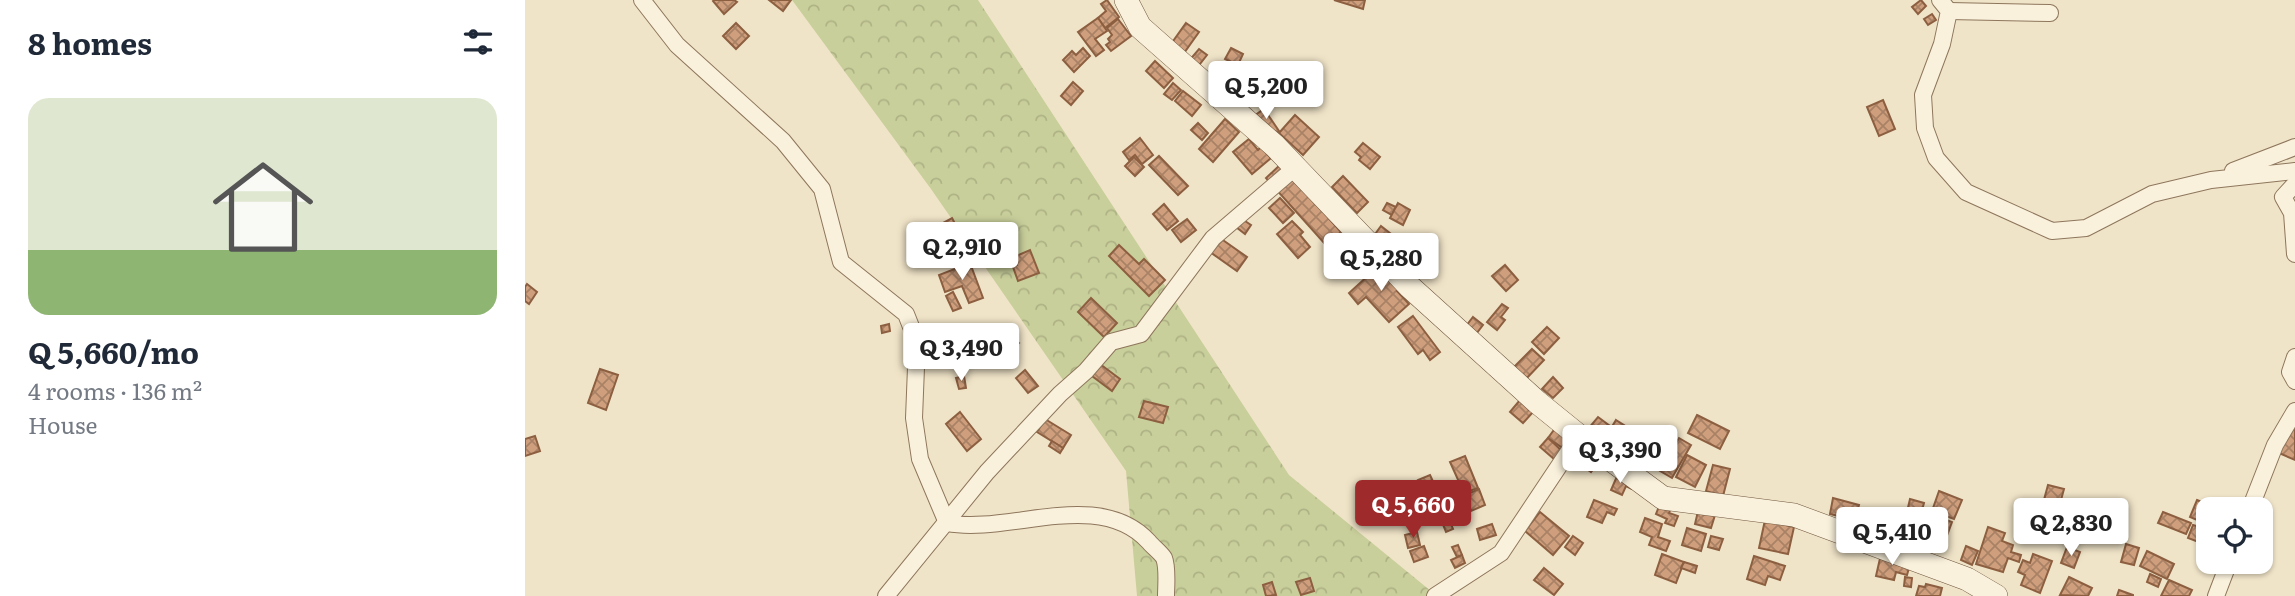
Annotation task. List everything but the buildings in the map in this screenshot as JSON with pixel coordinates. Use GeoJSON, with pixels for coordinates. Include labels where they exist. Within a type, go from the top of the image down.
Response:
{"type":"FeatureCollection","features":[{"type":"Feature","properties":{"kind":"street"},"geometry":{"type":"LineString","coordinates":[[642,0],[677,45],[783,141],[822,189],[841,262],[906,314],[916,342],[914,418],[920,459],[947,523]]}},
{"type":"Feature","properties":{"kind":"street"},"geometry":{"type":"LineString","coordinates":[[1126,0],[1140,27],[1275,146],[1410,287],[1579,436],[1663,498],[1794,515],[1967,579],[1996,596]]}},
{"type":"Feature","properties":{"kind":"street"},"geometry":{"type":"LineString","coordinates":[[2050,13],[1944,5],[1942,44],[1923,95],[1925,128],[1936,158],[1966,192],[2052,231],[2086,228],[2152,194],[2211,180],[2295,171]]}},
{"type":"Feature","properties":{"kind":"street"},"geometry":{"type":"LineString","coordinates":[[2211,180],[2295,147]]}},
{"type":"Feature","properties":{"kind":"street"},"geometry":{"type":"LineString","coordinates":[[886,596],[987,472],[1111,342],[1141,334],[1213,238],[1296,167]]}},
{"type":"Feature","properties":{"kind":"street"},"geometry":{"type":"LineString","coordinates":[[2295,184],[2283,197],[2292,213],[2295,254]]}},
{"type":"Feature","properties":{"kind":"street"},"geometry":{"type":"LineString","coordinates":[[2295,357],[2290,372],[2295,381]]}},
{"type":"Feature","properties":{"kind":"street"},"geometry":{"type":"LineString","coordinates":[[2255,497],[2275,445],[2295,411]]}},
{"type":"Feature","properties":{"kind":"street"},"geometry":{"type":"LineString","coordinates":[[1435,596],[1501,553],[1579,436]]}},
{"type":"Feature","properties":{"kind":"street"},"geometry":{"type":"LineString","coordinates":[[947,523],[965,526],[1066,515],[1105,518],[1139,531],[1164,558],[1166,596]]}},
{"type":"Feature","properties":{"kind":"street"},"geometry":{"type":"LineString","coordinates":[[2216,596],[2224,574]]}},
{"type":"Feature","properties":{"kind":"green space"},"geometry":{"type":"Polygon","coordinates":[[[792,0],[978,0],[1289,475],[1437,596],[1137,596],[1126,471],[931,189],[792,0]]]}}]}
